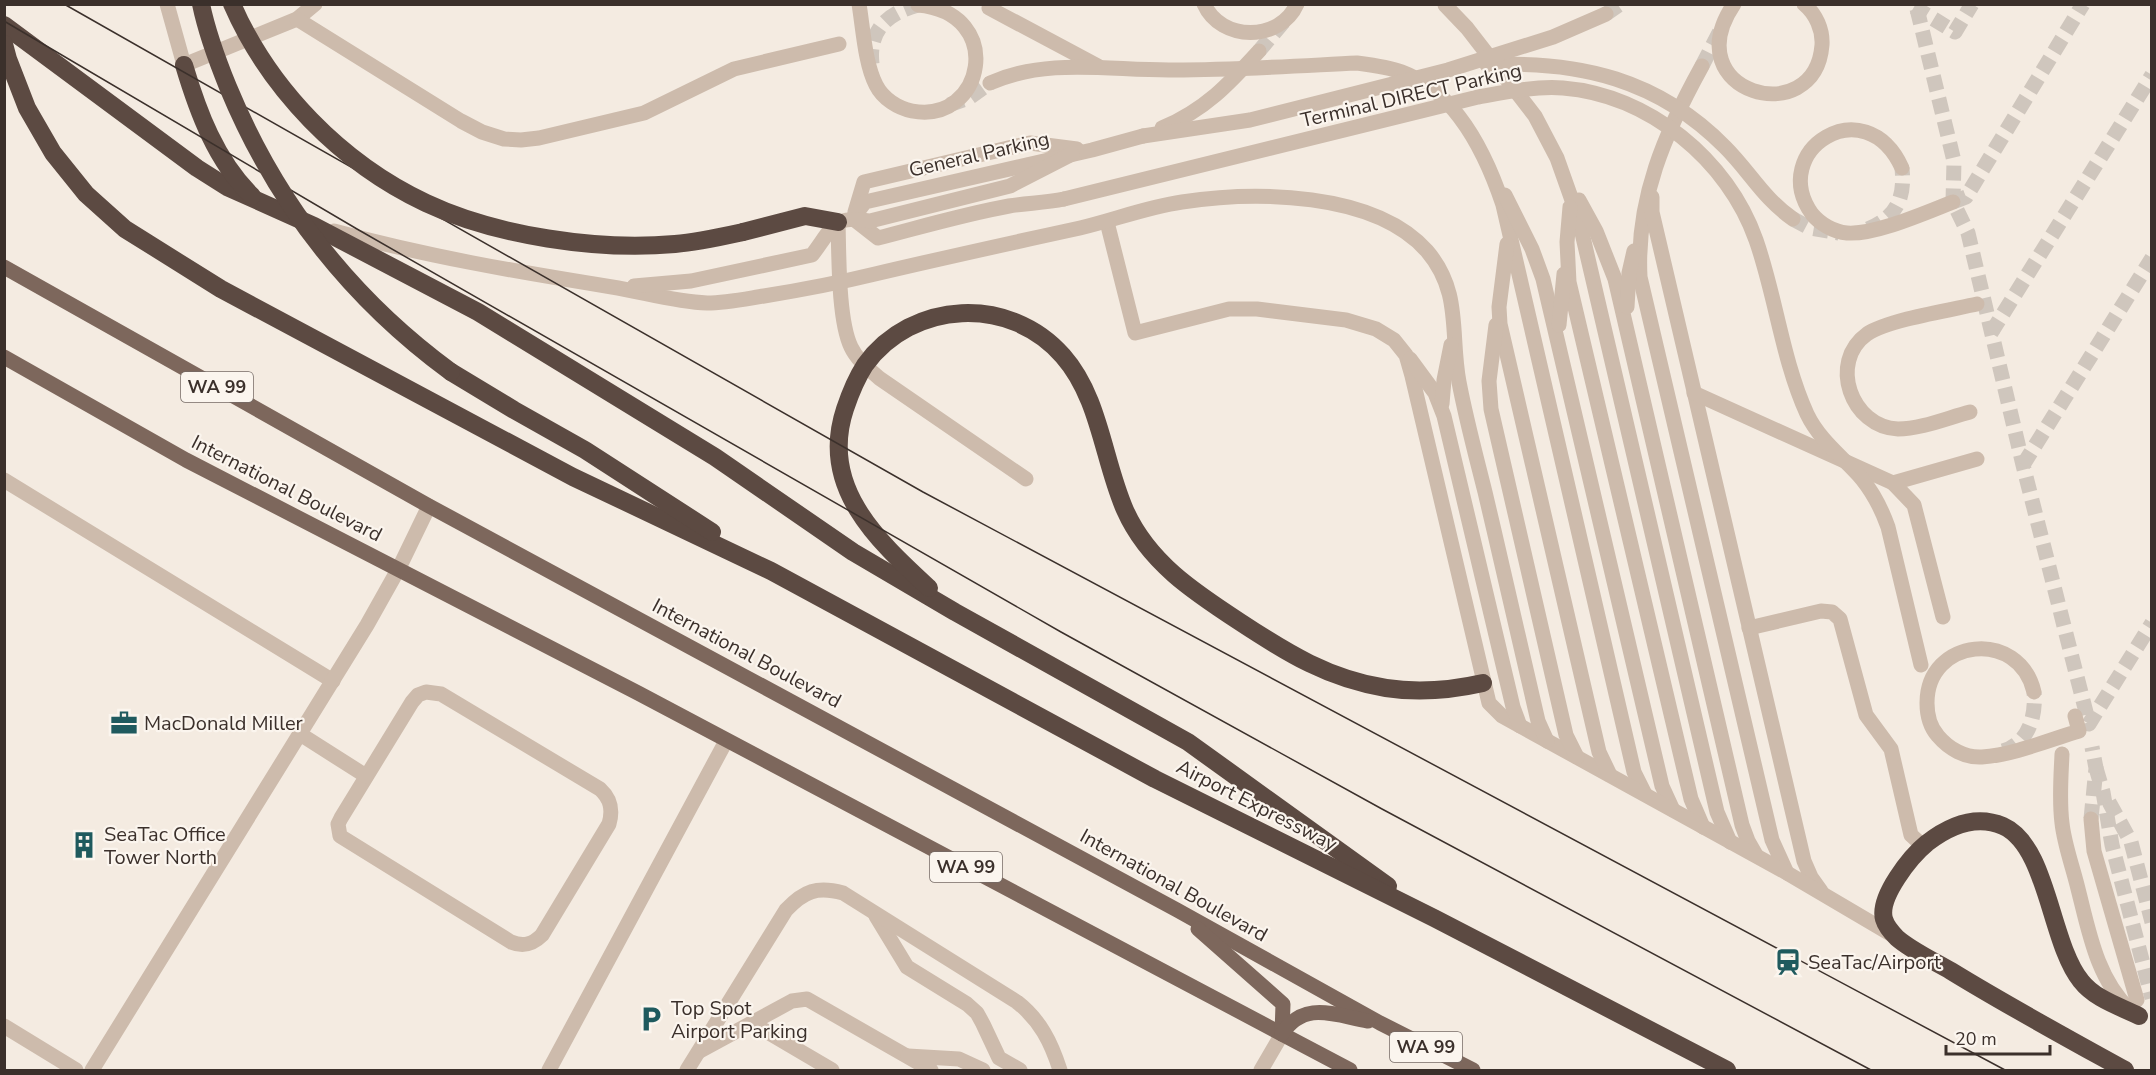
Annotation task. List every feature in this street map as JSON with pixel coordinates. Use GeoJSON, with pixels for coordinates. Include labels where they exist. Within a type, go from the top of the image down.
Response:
{"type":"FeatureCollection","features":[{"type":"Feature","properties":{"kind":"highway"},"geometry":{"type":"LineString","coordinates":[[201,4],[217,58],[239,114],[263,162],[319,246],[359,293],[419,349],[451,372],[514,411],[585,450],[771,571]]}},
{"type":"Feature","properties":{"kind":"highway"},"geometry":{"type":"LineString","coordinates":[[232,4],[248,39],[267,68],[299,108],[366,168],[427,203],[487,224],[553,239],[588,243],[676,244],[742,232],[805,216],[845,220]]}},
{"type":"Feature","properties":{"kind":"highway"},"geometry":{"type":"LineString","coordinates":[[4,25],[197,168],[227,187],[314,226],[478,312],[644,412],[853,552],[955,612],[1188,742],[1434,918]]}},
{"type":"Feature","properties":{"kind":"highway"},"geometry":{"type":"LineString","coordinates":[[4,44],[27,108],[53,153],[86,194],[117,222],[169,258],[221,289],[573,477],[771,571]]}},
{"type":"Feature","properties":{"kind":"highway"},"geometry":{"type":"LineString","coordinates":[[184,65],[194,99],[226,165],[239,183],[260,203]]}},
{"type":"Feature","properties":{"kind":"highway"},"geometry":{"type":"LineString","coordinates":[[955,612],[892,554],[847,492],[840,472],[840,423],[851,391],[865,366],[885,343],[906,329],[932,317],[961,312],[992,314],[1018,322],[1041,336],[1062,355],[1077,375],[1089,399],[1125,510],[1138,535],[1153,555],[1196,593],[1311,666],[1345,678],[1389,689],[1411,690],[1443,690],[1483,683]]}},
{"type":"Feature","properties":{"kind":"highway","name":"Airport Expressway"},"geometry":{"type":"LineString","coordinates":[[771,571],[1155,779],[1434,918],[1727,1071]]}},
{"type":"Feature","properties":{"kind":"highway"},"geometry":{"type":"LineString","coordinates":[[2125,1071],[1897,938],[1888,928],[1884,918],[1887,896],[1909,862],[1923,846],[1948,828],[1964,822],[1978,821],[2004,826],[2030,853],[2067,956],[2081,981],[2108,1001],[2136,1009]]}},
{"type":"Feature","properties":{"kind":"main road","name":"International Boulevard"},"geometry":{"type":"LineString","coordinates":[[4,267],[429,506],[1177,910],[1380,1023],[1473,1071]]}},
{"type":"Feature","properties":{"kind":"main road","name":"International Boulevard"},"geometry":{"type":"LineString","coordinates":[[4,357],[186,460],[399,568],[1350,1071]]}},
{"type":"Feature","properties":{"kind":"main road"},"geometry":{"type":"LineString","coordinates":[[1177,910],[1283,1004],[1282,1034]]}},
{"type":"Feature","properties":{"kind":"main road"},"geometry":{"type":"LineString","coordinates":[[1282,1034],[1290,1023],[1299,1016],[1309,1013],[1380,1023]]}},
{"type":"Feature","properties":{"kind":"lane"},"geometry":{"type":"LineString","coordinates":[[168,5],[184,65],[297,19],[315,4]]}},
{"type":"Feature","properties":{"kind":"lane"},"geometry":{"type":"LineString","coordinates":[[859,4],[870,68],[876,86],[888,100],[904,109],[922,112],[940,110],[957,101],[969,87],[975,71],[976,54],[973,38],[963,23],[951,13],[935,7],[918,5]]}},
{"type":"Feature","properties":{"kind":"lane"},"geometry":{"type":"LineString","coordinates":[[1204,4],[1218,22],[1232,30],[1249,33],[1265,31],[1281,23],[1294,11],[1296,4]]}},
{"type":"Feature","properties":{"kind":"lane"},"geometry":{"type":"LineString","coordinates":[[1734,4],[1720,34],[1719,52],[1725,69],[1736,82],[1744,87],[1769,95],[1787,92],[1803,84],[1814,71],[1821,56],[1822,39],[1818,23],[1810,9],[1804,4]]}},
{"type":"Feature","properties":{"kind":"lane"},"geometry":{"type":"LineString","coordinates":[[1445,5],[1467,28],[1535,116],[1607,256],[1615,279],[1742,825],[1756,857]]}},
{"type":"Feature","properties":{"kind":"lane"},"geometry":{"type":"LineString","coordinates":[[989,8],[1100,67]]}},
{"type":"Feature","properties":{"kind":"lane"},"geometry":{"type":"LineString","coordinates":[[1143,136],[1251,120],[1448,70],[1553,37],[1606,14]]}},
{"type":"Feature","properties":{"kind":"lane"},"geometry":{"type":"LineString","coordinates":[[297,19],[461,121],[482,132],[504,139],[521,140],[539,138],[644,113],[734,69],[839,44]]}},
{"type":"Feature","properties":{"kind":"lane"},"geometry":{"type":"LineString","coordinates":[[1143,136],[1180,120],[1203,106],[1224,89],[1259,51]]}},
{"type":"Feature","properties":{"kind":"lane"},"geometry":{"type":"LineString","coordinates":[[990,83],[1009,74],[1032,69],[1100,67],[1173,70],[1357,63],[1382,66],[1403,72],[1427,85],[1443,99],[1461,120],[1485,158],[1532,249],[1543,279],[1662,786],[1673,810]]}},
{"type":"Feature","properties":{"kind":"lane"},"geometry":{"type":"LineString","coordinates":[[1448,70],[1495,64],[1545,64],[1625,81],[1650,92],[1694,118],[1728,149],[1758,188],[1779,210],[1793,219]]}},
{"type":"Feature","properties":{"kind":"lane"},"geometry":{"type":"LineString","coordinates":[[1630,346],[1627,311],[1629,273],[1641,219],[1656,167],[1689,89],[1702,66]]}},
{"type":"Feature","properties":{"kind":"lane","name":"Terminal DIRECT Parking"},"geometry":{"type":"LineString","coordinates":[[845,220],[878,238],[1011,206],[1064,199],[1506,92],[1564,88],[1615,100],[1662,123],[1704,157],[1735,197],[1748,219],[1757,243],[1793,378],[1808,415],[1832,450],[1861,478],[1882,510],[1922,665]]}},
{"type":"Feature","properties":{"kind":"lane"},"geometry":{"type":"LineString","coordinates":[[1902,168],[1895,153],[1884,140],[1870,132],[1853,129],[1837,131],[1821,140],[1809,152],[1801,169],[1800,186],[1805,204],[1815,218],[1829,228],[1846,233],[1864,232],[1953,202]]}},
{"type":"Feature","properties":{"kind":"lane","name":"General Parking"},"geometry":{"type":"LineString","coordinates":[[845,220],[870,221],[1010,186],[1072,154],[1143,136]]}},
{"type":"Feature","properties":{"kind":"lane","name":"General Parking"},"geometry":{"type":"LineString","coordinates":[[613,287],[691,281],[812,255],[845,220],[864,182],[1030,143],[1092,150]]}},
{"type":"Feature","properties":{"kind":"lane"},"geometry":{"type":"LineString","coordinates":[[1485,158],[1495,182],[1507,226],[1634,772],[1645,795]]}},
{"type":"Feature","properties":{"kind":"lane"},"geometry":{"type":"LineString","coordinates":[[1557,158],[1578,220],[1717,812],[1730,842]]}},
{"type":"Feature","properties":{"kind":"lane"},"geometry":{"type":"LineString","coordinates":[[1656,167],[1652,190],[1652,212],[1804,861],[1811,877],[1823,893]]}},
{"type":"Feature","properties":{"kind":"lane"},"geometry":{"type":"LineString","coordinates":[[1562,360],[1559,333],[1571,208],[1568,189]]}},
{"type":"Feature","properties":{"kind":"lane"},"geometry":{"type":"LineString","coordinates":[[314,226],[388,246],[565,281],[707,303],[739,300],[841,282],[1107,222],[1177,203],[1218,198],[1268,196],[1313,200],[1385,220],[1407,234],[1426,251],[1445,281],[1451,296],[1458,379],[1538,721],[1547,741]]}},
{"type":"Feature","properties":{"kind":"lane"},"geometry":{"type":"LineString","coordinates":[[1641,219],[1640,277],[1773,840],[1787,873]]}},
{"type":"Feature","properties":{"kind":"lane"},"geometry":{"type":"LineString","coordinates":[[845,220],[841,282],[844,329],[850,346],[858,358],[879,378],[1026,479]]}},
{"type":"Feature","properties":{"kind":"lane"},"geometry":{"type":"LineString","coordinates":[[1107,222],[1135,333],[1229,309],[1257,309],[1360,323],[1394,340],[1430,383],[1444,416],[1515,717],[1520,726]]}},
{"type":"Feature","properties":{"kind":"lane"},"geometry":{"type":"LineString","coordinates":[[1507,226],[1507,248],[1489,381],[1491,409],[1566,735],[1576,757]]}},
{"type":"Feature","properties":{"kind":"lane"},"geometry":{"type":"LineString","coordinates":[[1567,242],[1569,282],[1635,566],[1691,799],[1703,827]]}},
{"type":"Feature","properties":{"kind":"lane"},"geometry":{"type":"LineString","coordinates":[[1970,412],[1898,429],[1880,425],[1865,416],[1853,401],[1848,384],[1848,366],[1855,349],[1865,336],[1880,327],[1977,304]]}},
{"type":"Feature","properties":{"kind":"lane"},"geometry":{"type":"LineString","coordinates":[[1499,307],[1500,324],[1599,752],[1610,775]]}},
{"type":"Feature","properties":{"kind":"lane"},"geometry":{"type":"LineString","coordinates":[[1444,416],[1442,395],[1454,330],[1454,316]]}},
{"type":"Feature","properties":{"kind":"lane"},"geometry":{"type":"LineString","coordinates":[[1401,348],[1412,376],[1489,703],[1502,716],[1823,893],[1897,938]]}},
{"type":"Feature","properties":{"kind":"lane"},"geometry":{"type":"LineString","coordinates":[[1694,393],[1893,483],[1914,505],[1943,617]]}},
{"type":"Feature","properties":{"kind":"lane"},"geometry":{"type":"LineString","coordinates":[[1893,483],[1977,459]]}},
{"type":"Feature","properties":{"kind":"lane"},"geometry":{"type":"LineString","coordinates":[[4,480],[333,681]]}},
{"type":"Feature","properties":{"kind":"lane"},"geometry":{"type":"LineString","coordinates":[[92,1071],[333,681],[399,568],[429,506]]}},
{"type":"Feature","properties":{"kind":"lane"},"geometry":{"type":"LineString","coordinates":[[1749,628],[1821,611],[1832,612],[1840,619],[1866,715],[1891,750],[1911,835],[1923,846]]}},
{"type":"Feature","properties":{"kind":"lane"},"geometry":{"type":"LineString","coordinates":[[2034,692],[2031,681],[2022,667],[2009,656],[1993,649],[1975,648],[1959,652],[1944,662],[1934,675],[1927,693],[1927,712],[1933,730],[1945,745],[1961,754],[1980,758],[1999,755],[2079,731],[2075,716]]}},
{"type":"Feature","properties":{"kind":"lane"},"geometry":{"type":"LineString","coordinates":[[434,692],[441,694],[600,789],[611,804],[612,814],[609,824],[542,935],[536,941],[519,946],[340,836],[338,824],[366,776],[412,702],[418,695],[434,692]]}},
{"type":"Feature","properties":{"kind":"lane"},"geometry":{"type":"LineString","coordinates":[[300,734],[366,776]]}},
{"type":"Feature","properties":{"kind":"lane"},"geometry":{"type":"LineString","coordinates":[[549,1071],[726,741]]}},
{"type":"Feature","properties":{"kind":"lane"},"geometry":{"type":"LineString","coordinates":[[2062,754],[2060,795],[2062,825],[2086,920],[2106,979],[2122,1003],[2136,1009]]}},
{"type":"Feature","properties":{"kind":"lane"},"geometry":{"type":"LineString","coordinates":[[2091,819],[2094,851],[2136,1009]]}},
{"type":"Feature","properties":{"kind":"lane"},"geometry":{"type":"LineString","coordinates":[[687,1071],[786,910],[798,898],[814,891],[829,890],[843,893],[1029,1011],[1049,1039],[1060,1071]]}},
{"type":"Feature","properties":{"kind":"lane"},"geometry":{"type":"LineString","coordinates":[[874,913],[907,967],[967,1004],[977,1013],[999,1058],[1020,1071]]}},
{"type":"Feature","properties":{"kind":"lane"},"geometry":{"type":"LineString","coordinates":[[697,1053],[792,1001],[807,999],[931,1071]]}},
{"type":"Feature","properties":{"kind":"lane"},"geometry":{"type":"LineString","coordinates":[[752,1023],[832,1071]]}},
{"type":"Feature","properties":{"kind":"lane"},"geometry":{"type":"LineString","coordinates":[[4,1026],[73,1070]]}},
{"type":"Feature","properties":{"kind":"lane"},"geometry":{"type":"LineString","coordinates":[[1261,1071],[1282,1034]]}},
{"type":"Feature","properties":{"kind":"lane"},"geometry":{"type":"LineString","coordinates":[[905,1056],[959,1059],[983,1071]]}},
{"type":"Feature","properties":{"kind":"tunnel"},"geometry":{"type":"LineString","coordinates":[[1606,14],[1620,4]]}},
{"type":"Feature","properties":{"kind":"tunnel"},"geometry":{"type":"LineString","coordinates":[[1914,7],[1955,32],[1972,4]]}},
{"type":"Feature","properties":{"kind":"tunnel"},"geometry":{"type":"LineString","coordinates":[[1953,202],[1966,197],[2083,4]]}},
{"type":"Feature","properties":{"kind":"tunnel"},"geometry":{"type":"LineString","coordinates":[[872,64],[873,42],[882,25],[889,18],[918,5]]}},
{"type":"Feature","properties":{"kind":"tunnel"},"geometry":{"type":"LineString","coordinates":[[1917,9],[1954,161],[1953,202],[1968,233],[2023,465],[2089,724],[2152,623]]}},
{"type":"Feature","properties":{"kind":"tunnel"},"geometry":{"type":"LineString","coordinates":[[1259,51],[1286,19]]}},
{"type":"Feature","properties":{"kind":"tunnel"},"geometry":{"type":"LineString","coordinates":[[1702,66],[1722,27]]}},
{"type":"Feature","properties":{"kind":"tunnel"},"geometry":{"type":"LineString","coordinates":[[1991,333],[2152,75]]}},
{"type":"Feature","properties":{"kind":"tunnel"},"geometry":{"type":"LineString","coordinates":[[949,105],[969,98],[990,83]]}},
{"type":"Feature","properties":{"kind":"tunnel"},"geometry":{"type":"LineString","coordinates":[[1868,229],[1886,219],[1897,205],[1902,188],[1902,168]]}},
{"type":"Feature","properties":{"kind":"tunnel"},"geometry":{"type":"LineString","coordinates":[[1793,219],[1810,228],[1839,233]]}},
{"type":"Feature","properties":{"kind":"tunnel"},"geometry":{"type":"LineString","coordinates":[[2023,465],[2152,258]]}},
{"type":"Feature","properties":{"kind":"tunnel"},"geometry":{"type":"LineString","coordinates":[[2003,751],[2019,742],[2029,728],[2034,710],[2034,692]]}},
{"type":"Feature","properties":{"kind":"tunnel"},"geometry":{"type":"LineString","coordinates":[[2091,819],[2096,768],[2092,747]]}},
{"type":"Feature","properties":{"kind":"tunnel"},"geometry":{"type":"LineString","coordinates":[[2096,768],[2103,792],[2112,845],[2152,998]]}},
{"type":"Feature","properties":{"kind":"tunnel"},"geometry":{"type":"LineString","coordinates":[[2109,802],[2131,842],[2152,922]]}},
{"type":"Feature","properties":{"kind":"tram line"},"geometry":{"type":"LineString","coordinates":[[64,4],[923,492],[2005,1070]]}},
{"type":"Feature","properties":{"kind":"tram line"},"geometry":{"type":"LineString","coordinates":[[4,21],[357,229],[1061,632],[1382,809],[1871,1070]]}},
{"type":"Feature","properties":{"kind":"place","name":"MacDonald Miller"},"geometry":{"type":"Point","coordinates":[124,723]}},
{"type":"Feature","properties":{"kind":"place","name":"SeaTac Office Tower North"},"geometry":{"type":"Point","coordinates":[84,845]}},
{"type":"Feature","properties":{"kind":"place","name":"SeaTac/Airport"},"geometry":{"type":"Point","coordinates":[1788,962]}},
{"type":"Feature","properties":{"kind":"place","name":"Top Spot Airport Parking"},"geometry":{"type":"Point","coordinates":[651,1019]}}]}
